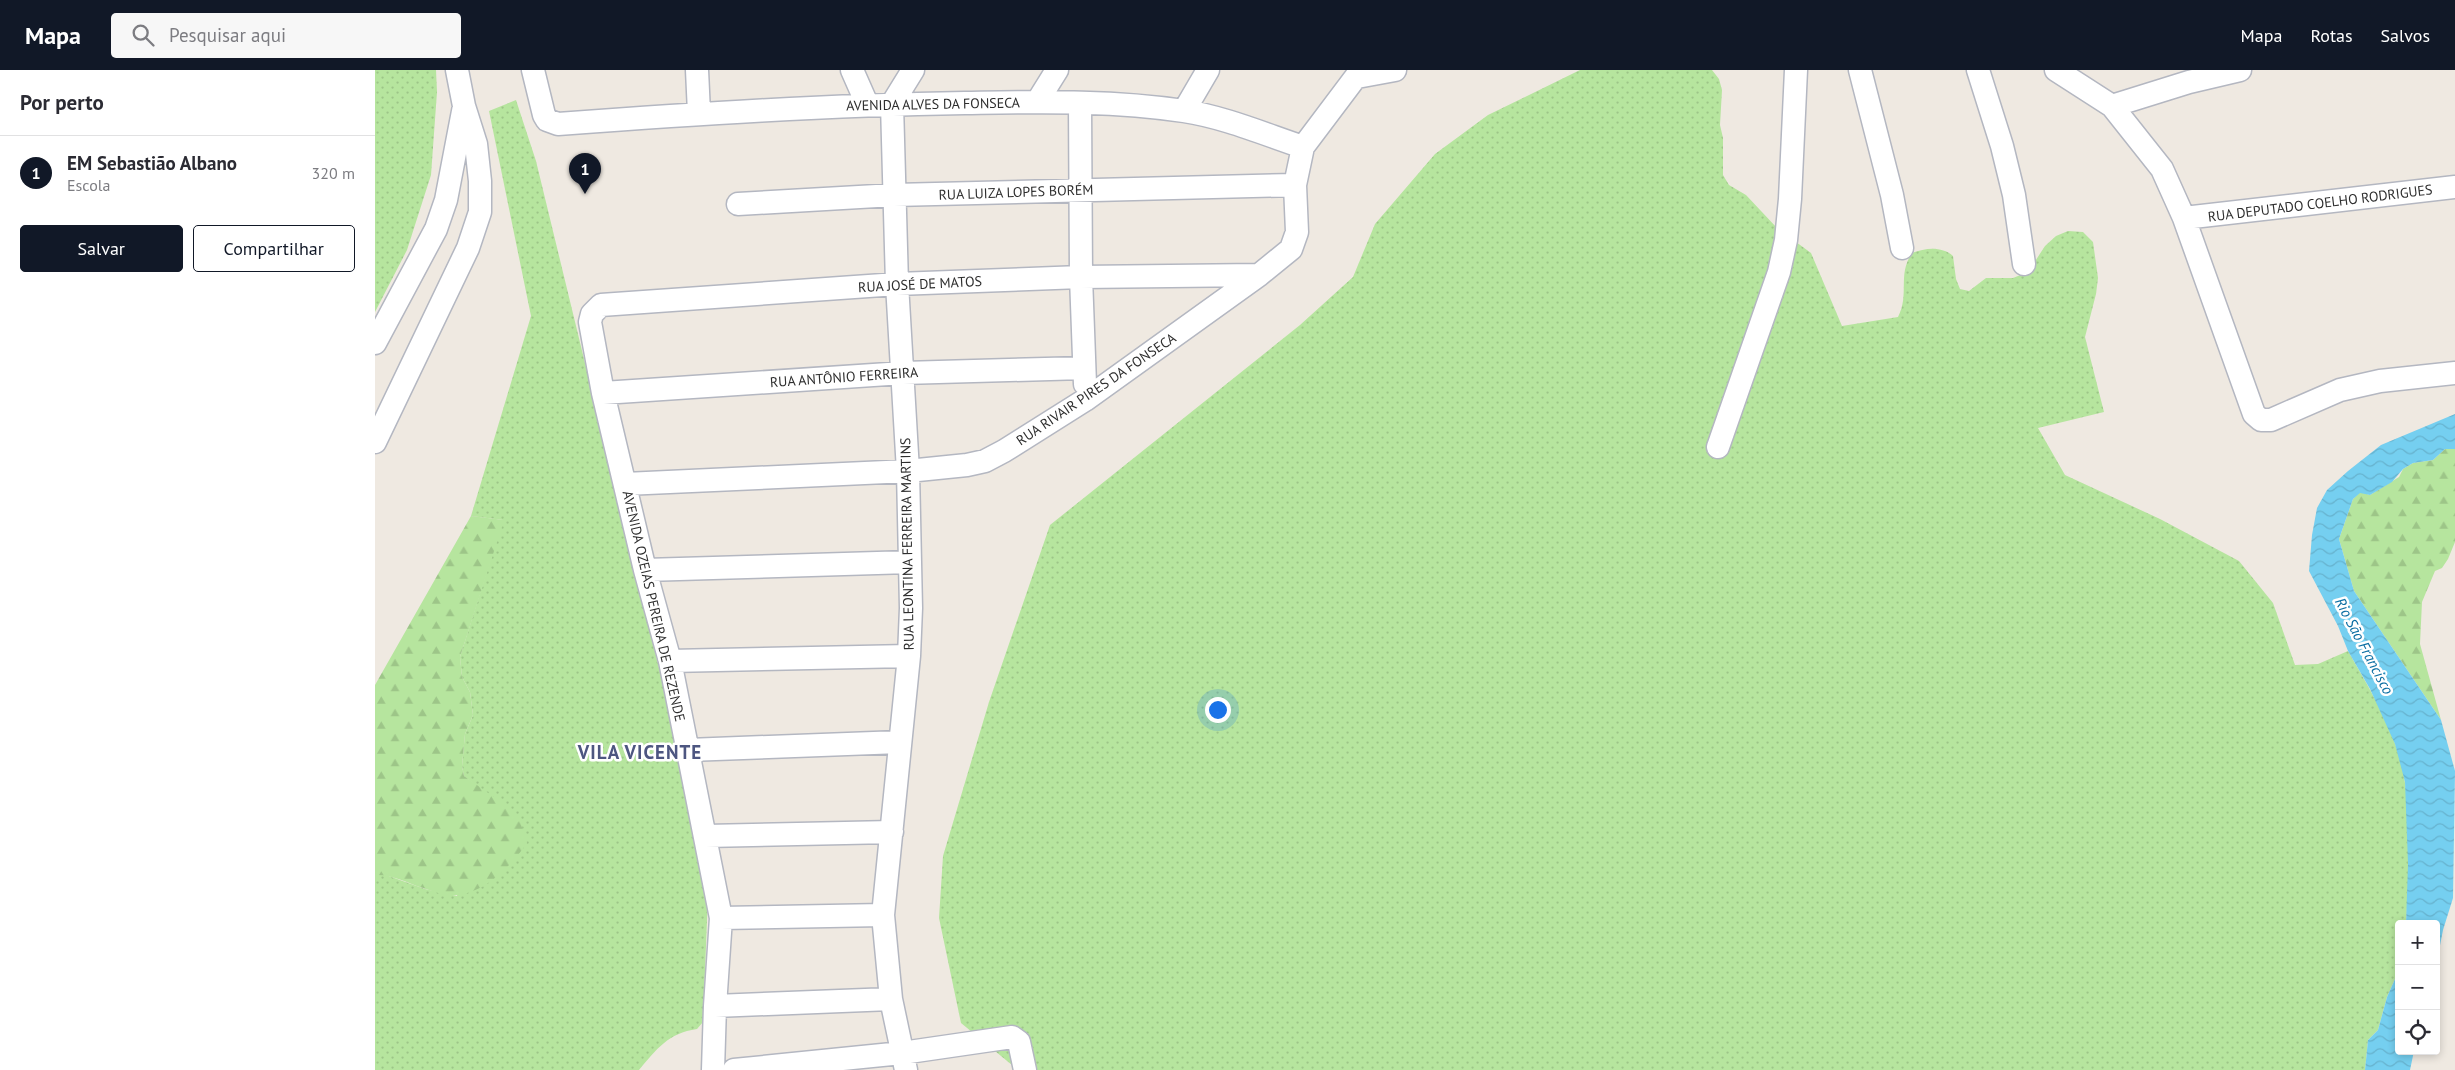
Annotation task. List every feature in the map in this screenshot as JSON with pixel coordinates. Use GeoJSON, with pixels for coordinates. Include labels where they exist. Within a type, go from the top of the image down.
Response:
{"type":"FeatureCollection","features":[{"type":"Feature","properties":{"kind":"street"},"geometry":{"type":"LineString","coordinates":[[375,442],[468,248],[480,212],[480,181],[476,144],[463,106],[457,70]]}},
{"type":"Feature","properties":{"kind":"street","name":"AVENIDA ALVES DA FONSECA"},"geometry":{"type":"LineString","coordinates":[[533,70],[544,114],[547,120],[558,124],[699,113],[867,104],[1081,103],[1185,111],[1244,127],[1303,147]]}},
{"type":"Feature","properties":{"kind":"street"},"geometry":{"type":"LineString","coordinates":[[697,70],[699,113]]}},
{"type":"Feature","properties":{"kind":"street"},"geometry":{"type":"LineString","coordinates":[[852,70],[867,104]]}},
{"type":"Feature","properties":{"kind":"street"},"geometry":{"type":"LineString","coordinates":[[892,104],[913,70]]}},
{"type":"Feature","properties":{"kind":"street"},"geometry":{"type":"LineString","coordinates":[[1037,102],[1057,70]]}},
{"type":"Feature","properties":{"kind":"street"},"geometry":{"type":"LineString","coordinates":[[1185,111],[1208,70]]}},
{"type":"Feature","properties":{"kind":"street"},"geometry":{"type":"LineString","coordinates":[[1303,147],[1359,73],[1395,70]]}},
{"type":"Feature","properties":{"kind":"street"},"geometry":{"type":"LineString","coordinates":[[1718,448],[1779,272],[1786,240],[1790,199],[1796,70]]}},
{"type":"Feature","properties":{"kind":"street"},"geometry":{"type":"LineString","coordinates":[[1860,70],[1892,195],[1901,248]]}},
{"type":"Feature","properties":{"kind":"street"},"geometry":{"type":"LineString","coordinates":[[1978,70],[2002,146],[2012,187],[2023,264]]}},
{"type":"Feature","properties":{"kind":"street"},"geometry":{"type":"LineString","coordinates":[[2056,70],[2112,106],[2162,169],[2184,218],[2254,414],[2261,420],[2271,420],[2339,390],[2380,381],[2455,373]]}},
{"type":"Feature","properties":{"kind":"street"},"geometry":{"type":"LineString","coordinates":[[2112,106],[2189,82],[2240,70]]}},
{"type":"Feature","properties":{"kind":"street"},"geometry":{"type":"LineString","coordinates":[[1081,103],[1081,277],[1085,400]]}},
{"type":"Feature","properties":{"kind":"street","name":"RUA LEONTINA FERREIRA MARTINS"},"geometry":{"type":"LineString","coordinates":[[892,104],[897,284],[908,471],[910,562],[909,656],[883,915],[891,999],[904,1062]]}},
{"type":"Feature","properties":{"kind":"street"},"geometry":{"type":"LineString","coordinates":[[375,343],[436,229],[452,173],[463,106]]}},
{"type":"Feature","properties":{"kind":"street","name":"RUA RIVAIR PIRES DA FONSECA"},"geometry":{"type":"LineString","coordinates":[[625,484],[908,471],[985,461],[1085,400],[1259,276],[1291,249],[1297,232],[1295,186],[1303,147]]}},
{"type":"Feature","properties":{"kind":"street","name":"RUA LUIZA LOPES BORÉM"},"geometry":{"type":"LineString","coordinates":[[738,204],[894,195],[1081,189],[1295,186]]}},
{"type":"Feature","properties":{"kind":"street","name":"RUA DEPUTADO COELHO RODRIGUES"},"geometry":{"type":"LineString","coordinates":[[2184,218],[2455,187]]}},
{"type":"Feature","properties":{"kind":"street","name":"RUA JOSÉ DE MATOS"},"geometry":{"type":"LineString","coordinates":[[590,322],[592,314],[601,305],[897,284],[1081,277],[1259,276]]}},
{"type":"Feature","properties":{"kind":"street","name":"AVENIDA OZEIAS PEREIRA DE REZENDE"},"geometry":{"type":"LineString","coordinates":[[590,322],[603,393],[645,570],[670,661],[721,918],[713,1070]]}},
{"type":"Feature","properties":{"kind":"street","name":"RUA ANTÔNIO FERREIRA"},"geometry":{"type":"LineString","coordinates":[[603,393],[903,373],[1085,368]]}},
{"type":"Feature","properties":{"kind":"street"},"geometry":{"type":"LineString","coordinates":[[645,570],[910,562]]}},
{"type":"Feature","properties":{"kind":"street"},"geometry":{"type":"LineString","coordinates":[[670,661],[909,656]]}},
{"type":"Feature","properties":{"kind":"street"},"geometry":{"type":"LineString","coordinates":[[688,750],[900,742]]}},
{"type":"Feature","properties":{"kind":"street"},"geometry":{"type":"LineString","coordinates":[[706,836],[892,832]]}},
{"type":"Feature","properties":{"kind":"street"},"geometry":{"type":"LineString","coordinates":[[721,918],[883,915]]}},
{"type":"Feature","properties":{"kind":"street"},"geometry":{"type":"LineString","coordinates":[[715,1006],[891,999]]}},
{"type":"Feature","properties":{"kind":"street"},"geometry":{"type":"LineString","coordinates":[[734,1070],[904,1062],[1012,1037],[1019,1042],[1025,1070]]}},
{"type":"Feature","properties":{"kind":"green space"},"geometry":{"type":"Polygon","coordinates":[[[375,70],[436,70],[437,92],[431,175],[407,250],[375,312],[375,70]]]}},
{"type":"Feature","properties":{"kind":"green space"},"geometry":{"type":"Polygon","coordinates":[[[1580,70],[1712,70],[1719,79],[1722,90],[1720,125],[1723,138],[1723,175],[1729,185],[1746,195],[1777,228],[1811,253],[1842,326],[1898,317],[1903,300],[1905,269],[1912,253],[1938,249],[1953,256],[1956,279],[1960,289],[1969,291],[1986,278],[2013,278],[2028,272],[2045,246],[2056,236],[2068,231],[2083,232],[2093,242],[2098,278],[2085,337],[2104,412],[2038,428],[2065,475],[2160,519],[2239,561],[2273,603],[2295,665],[2318,664],[2348,651],[2383,715],[2397,749],[2405,783],[2409,835],[2406,920],[2395,920],[2395,979],[2387,997],[2378,1030],[2368,1040],[2365,1070],[1018,1070],[961,1023],[939,918],[943,856],[989,702],[1050,525],[1300,325],[1353,277],[1375,224],[1435,154],[1488,115],[1580,70]]]}},
{"type":"Feature","properties":{"kind":"green space"},"geometry":{"type":"Polygon","coordinates":[[[516,100],[536,161],[675,734],[708,895],[703,1022],[697,1029],[678,1034],[664,1043],[639,1070],[375,1070],[375,875],[386,875],[425,889],[457,896],[479,788],[464,776],[462,766],[465,734],[473,715],[470,692],[462,677],[460,657],[503,520],[471,516],[531,316],[489,111],[516,100]]]}},
{"type":"Feature","properties":{"kind":"green space"},"geometry":{"type":"Polygon","coordinates":[[[2445,449],[2455,449],[2455,542],[2442,568],[2435,571],[2422,602],[2420,644],[2441,720],[2354,591],[2339,539],[2353,499],[2360,492],[2370,495],[2399,477],[2403,469],[2413,463],[2433,460],[2445,449]]]}},
{"type":"Feature","properties":{"kind":"green space"},"geometry":{"type":"Polygon","coordinates":[[[471,516],[504,520],[460,657],[462,677],[470,692],[473,715],[465,734],[462,766],[464,776],[501,802],[519,818],[527,843],[514,860],[488,883],[468,893],[453,895],[435,892],[393,877],[375,875],[375,685],[471,516]]]}},
{"type":"Feature","properties":{"kind":"water","name":"Rio São Francisco"},"geometry":{"type":"Polygon","coordinates":[[[2455,414],[2455,449],[2445,449],[2433,460],[2413,463],[2403,469],[2392,482],[2370,495],[2360,493],[2353,499],[2339,539],[2354,591],[2441,720],[2455,771],[2453,898],[2440,945],[2440,920],[2406,920],[2408,864],[2405,782],[2395,744],[2370,689],[2348,651],[2338,626],[2309,571],[2312,535],[2317,508],[2327,490],[2381,445],[2455,414]]]}},
{"type":"Feature","properties":{"kind":"water"},"geometry":{"type":"Polygon","coordinates":[[[2395,979],[2395,1055],[2413,1055],[2410,1070],[2365,1070],[2368,1040],[2378,1030],[2387,997],[2395,979]]]}},
{"type":"Feature","properties":{"kind":"place","name":"EM Sebastião Albano"},"geometry":{"type":"Point","coordinates":[585,194]}},
{"type":"Feature","properties":{"kind":"district","name":"VILA VICENTE"},"geometry":{"type":"Point","coordinates":[640,752]}}]}
